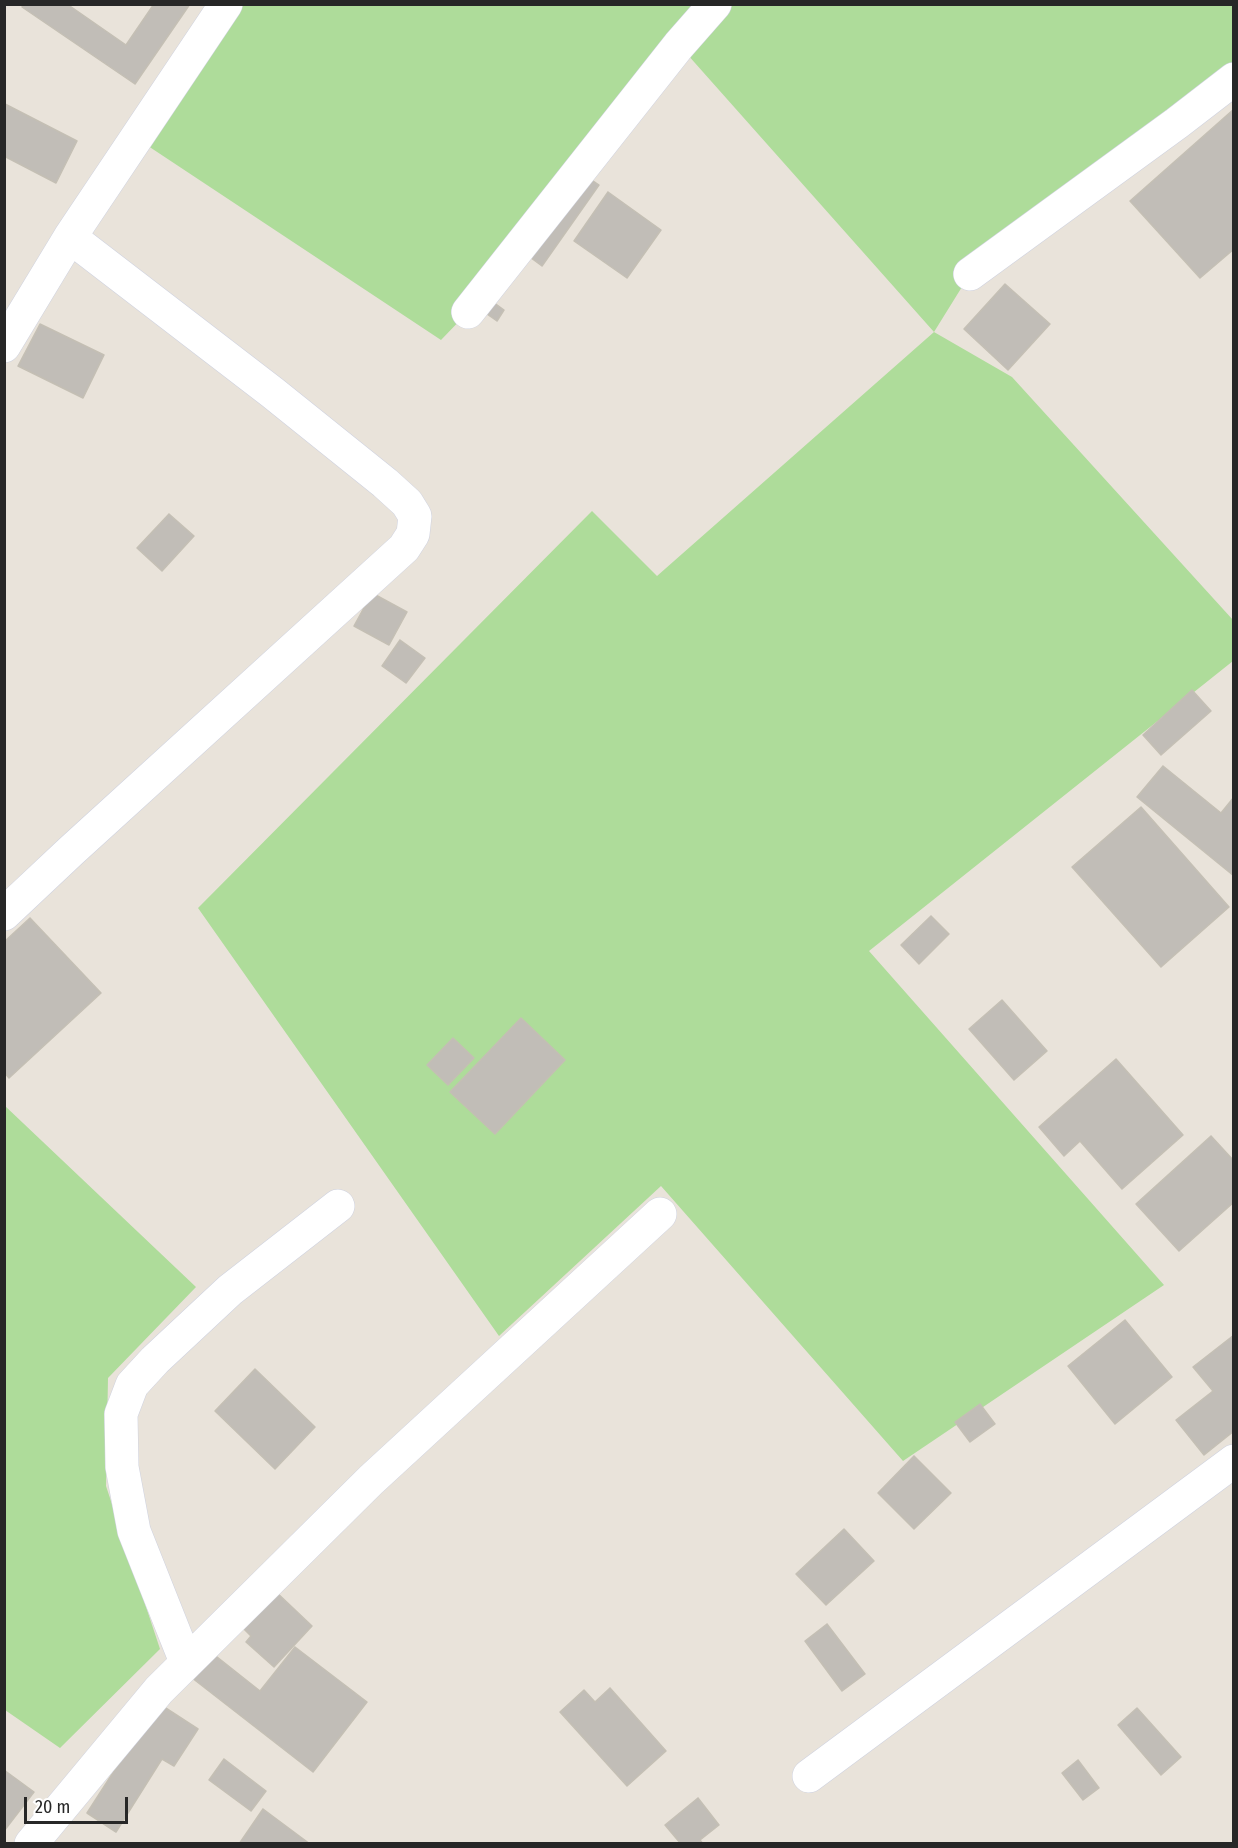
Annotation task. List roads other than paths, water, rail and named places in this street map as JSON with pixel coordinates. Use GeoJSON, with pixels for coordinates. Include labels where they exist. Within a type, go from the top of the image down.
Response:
{"type":"FeatureCollection","features":[{"type":"Feature","properties":{"kind":"street"},"geometry":{"type":"LineString","coordinates":[[4,346],[70,237],[225,4]]}},
{"type":"Feature","properties":{"kind":"street"},"geometry":{"type":"LineString","coordinates":[[468,312],[671,54],[715,4]]}},
{"type":"Feature","properties":{"kind":"street"},"geometry":{"type":"LineString","coordinates":[[970,274],[1177,123],[1233,79]]}},
{"type":"Feature","properties":{"kind":"street"},"geometry":{"type":"LineString","coordinates":[[4,914],[404,549],[413,534],[415,516],[407,503],[385,483],[273,393],[70,237]]}},
{"type":"Feature","properties":{"kind":"street"},"geometry":{"type":"LineString","coordinates":[[186,1662],[134,1531],[122,1467],[121,1414],[132,1384],[155,1360],[230,1290],[338,1206]]}},
{"type":"Feature","properties":{"kind":"street"},"geometry":{"type":"LineString","coordinates":[[31,1844],[159,1690],[186,1662],[371,1480],[660,1214]]}},
{"type":"Feature","properties":{"kind":"street"},"geometry":{"type":"LineString","coordinates":[[809,1776],[1233,1461]]}}]}
